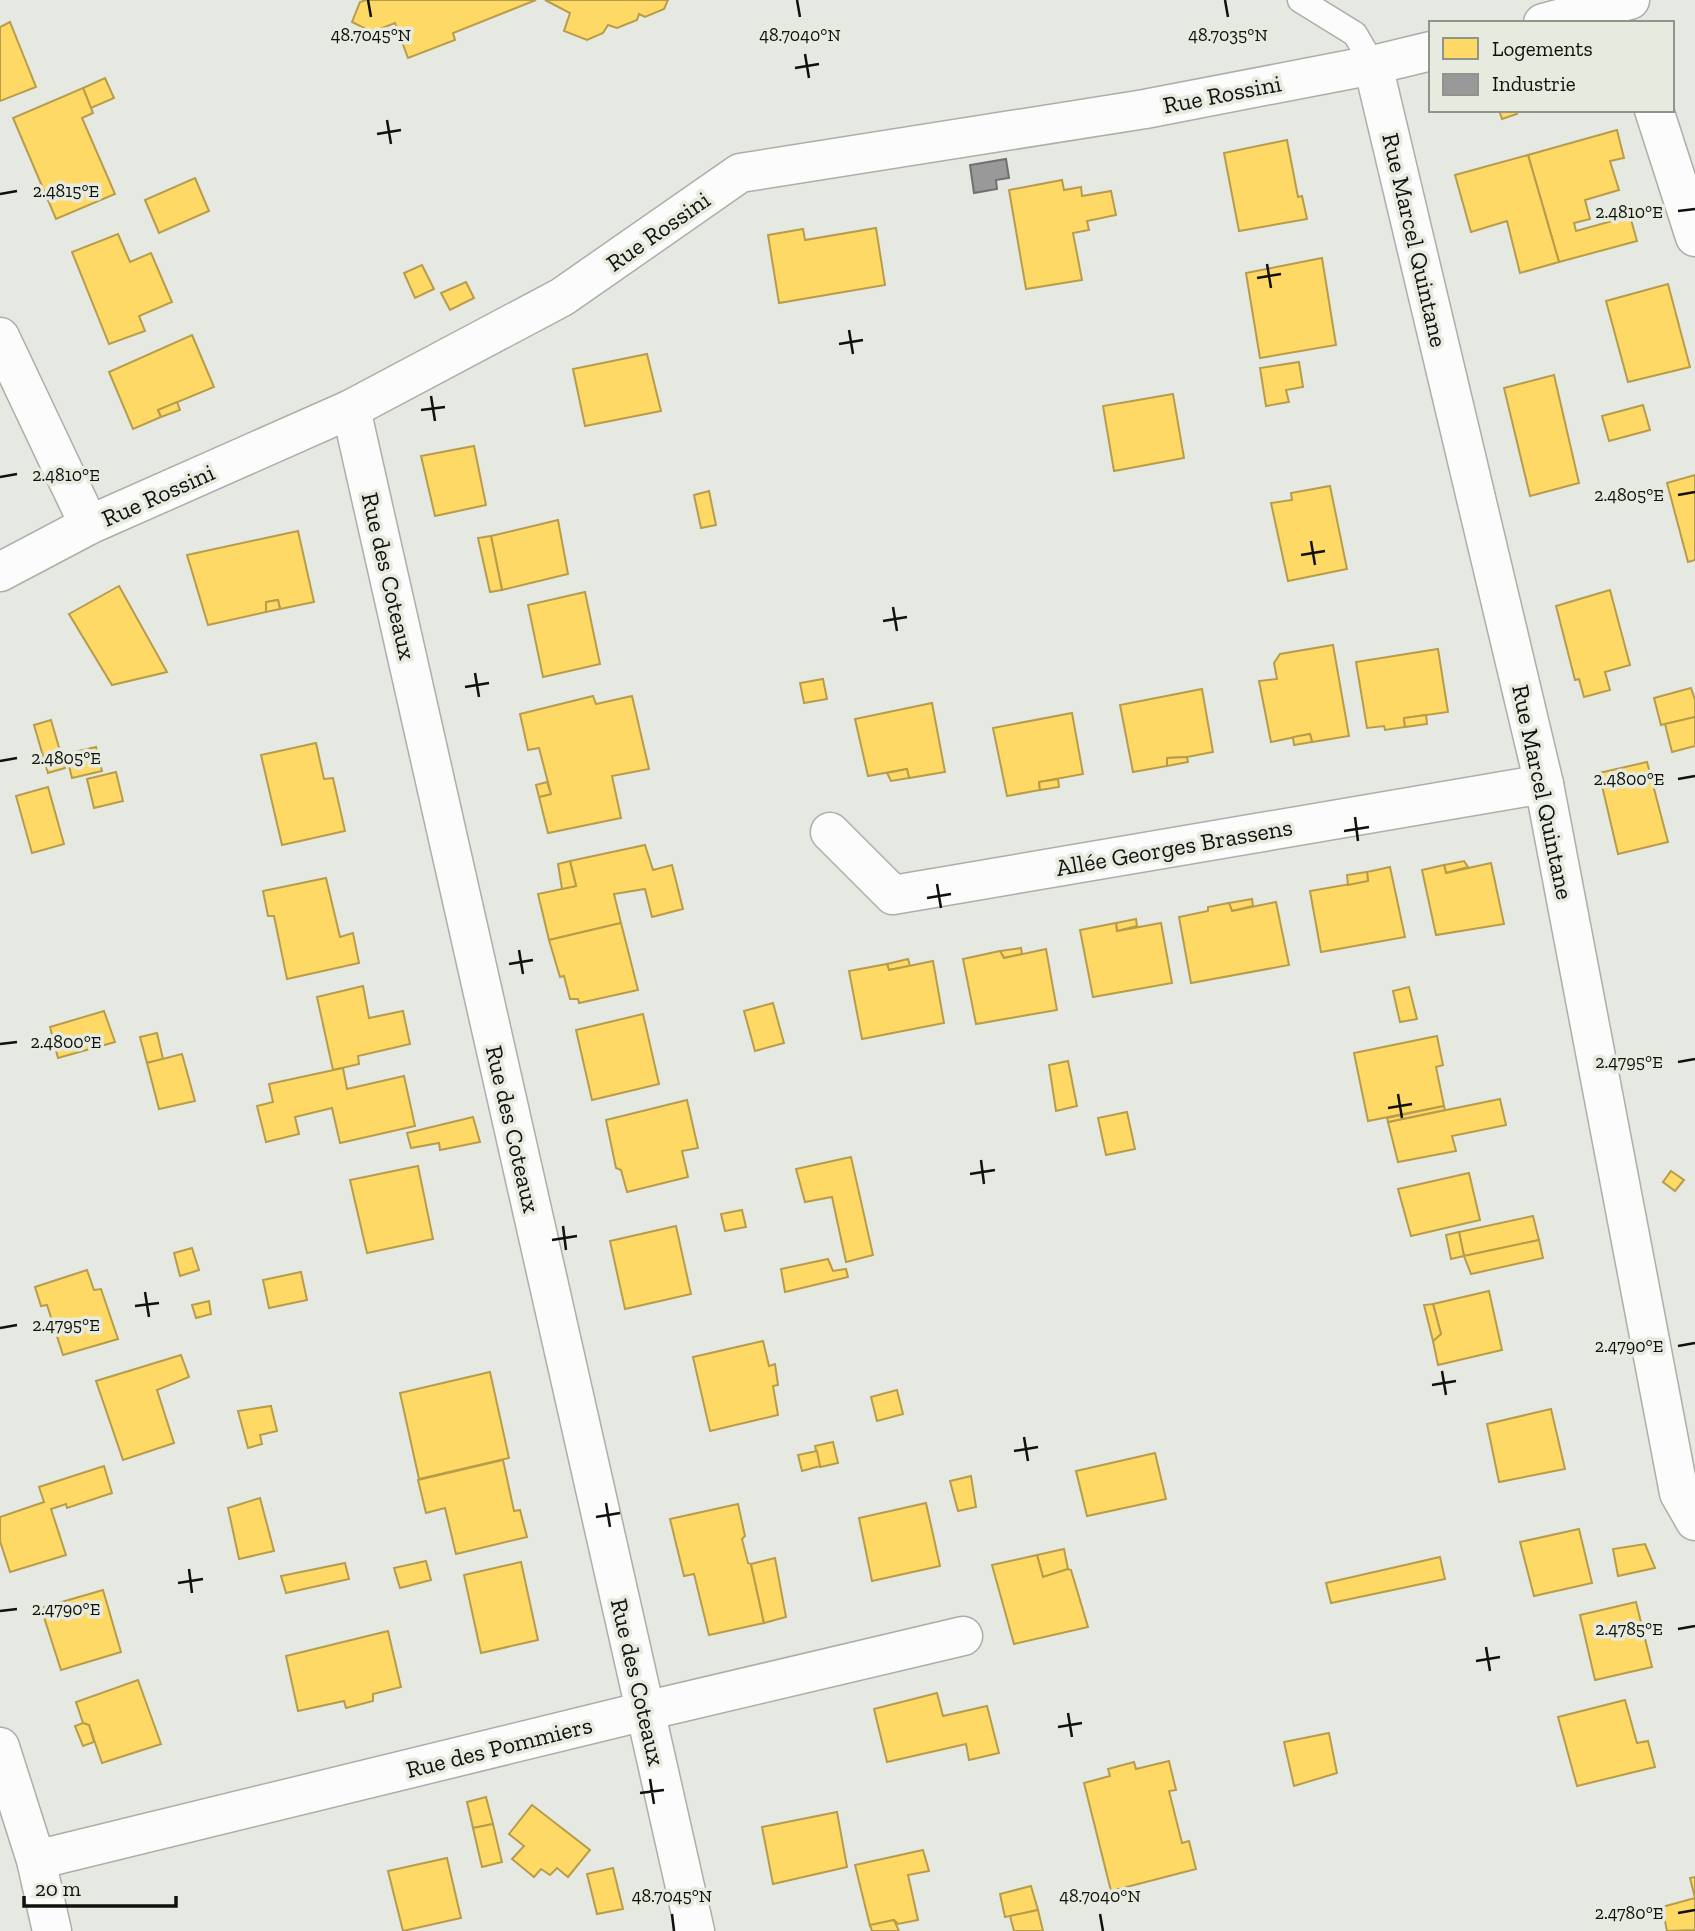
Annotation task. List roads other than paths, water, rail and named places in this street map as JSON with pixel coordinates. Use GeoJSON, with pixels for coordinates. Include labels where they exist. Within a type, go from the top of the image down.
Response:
{"type":"FeatureCollection","features":[{"type":"Feature","properties":{"kind":"street"},"geometry":{"type":"LineString","coordinates":[[1552,21],[1624,7]]}},
{"type":"Feature","properties":{"kind":"street","name":"Rue Rossini"},"geometry":{"type":"LineString","coordinates":[[0,572],[89,525],[351,409],[562,298],[740,173],[1145,109],[1373,65],[1429,51]]}},
{"type":"Feature","properties":{"kind":"street","name":"Rue Marcel Quintane"},"geometry":{"type":"LineString","coordinates":[[1373,65],[1544,784],[1679,1493],[1695,1521]]}},
{"type":"Feature","properties":{"kind":"street"},"geometry":{"type":"LineString","coordinates":[[1655,112],[1695,237]]}},
{"type":"Feature","properties":{"kind":"street"},"geometry":{"type":"LineString","coordinates":[[0,337],[89,525]]}},
{"type":"Feature","properties":{"kind":"street","name":"Rue des Coteaux"},"geometry":{"type":"LineString","coordinates":[[351,409],[695,1931]]}},
{"type":"Feature","properties":{"kind":"street","name":"Allée Georges Brassens"},"geometry":{"type":"LineString","coordinates":[[830,832],[893,895],[1544,784]]}},
{"type":"Feature","properties":{"kind":"street","name":"Rue des Pommiers"},"geometry":{"type":"LineString","coordinates":[[36,1860],[963,1636]]}},
{"type":"Feature","properties":{"kind":"street"},"geometry":{"type":"LineString","coordinates":[[0,1747],[36,1860],[52,1931]]}},
{"type":"Feature","properties":{"kind":"lane"},"geometry":{"type":"LineString","coordinates":[[1300,0],[1355,34],[1373,65]]}}]}
